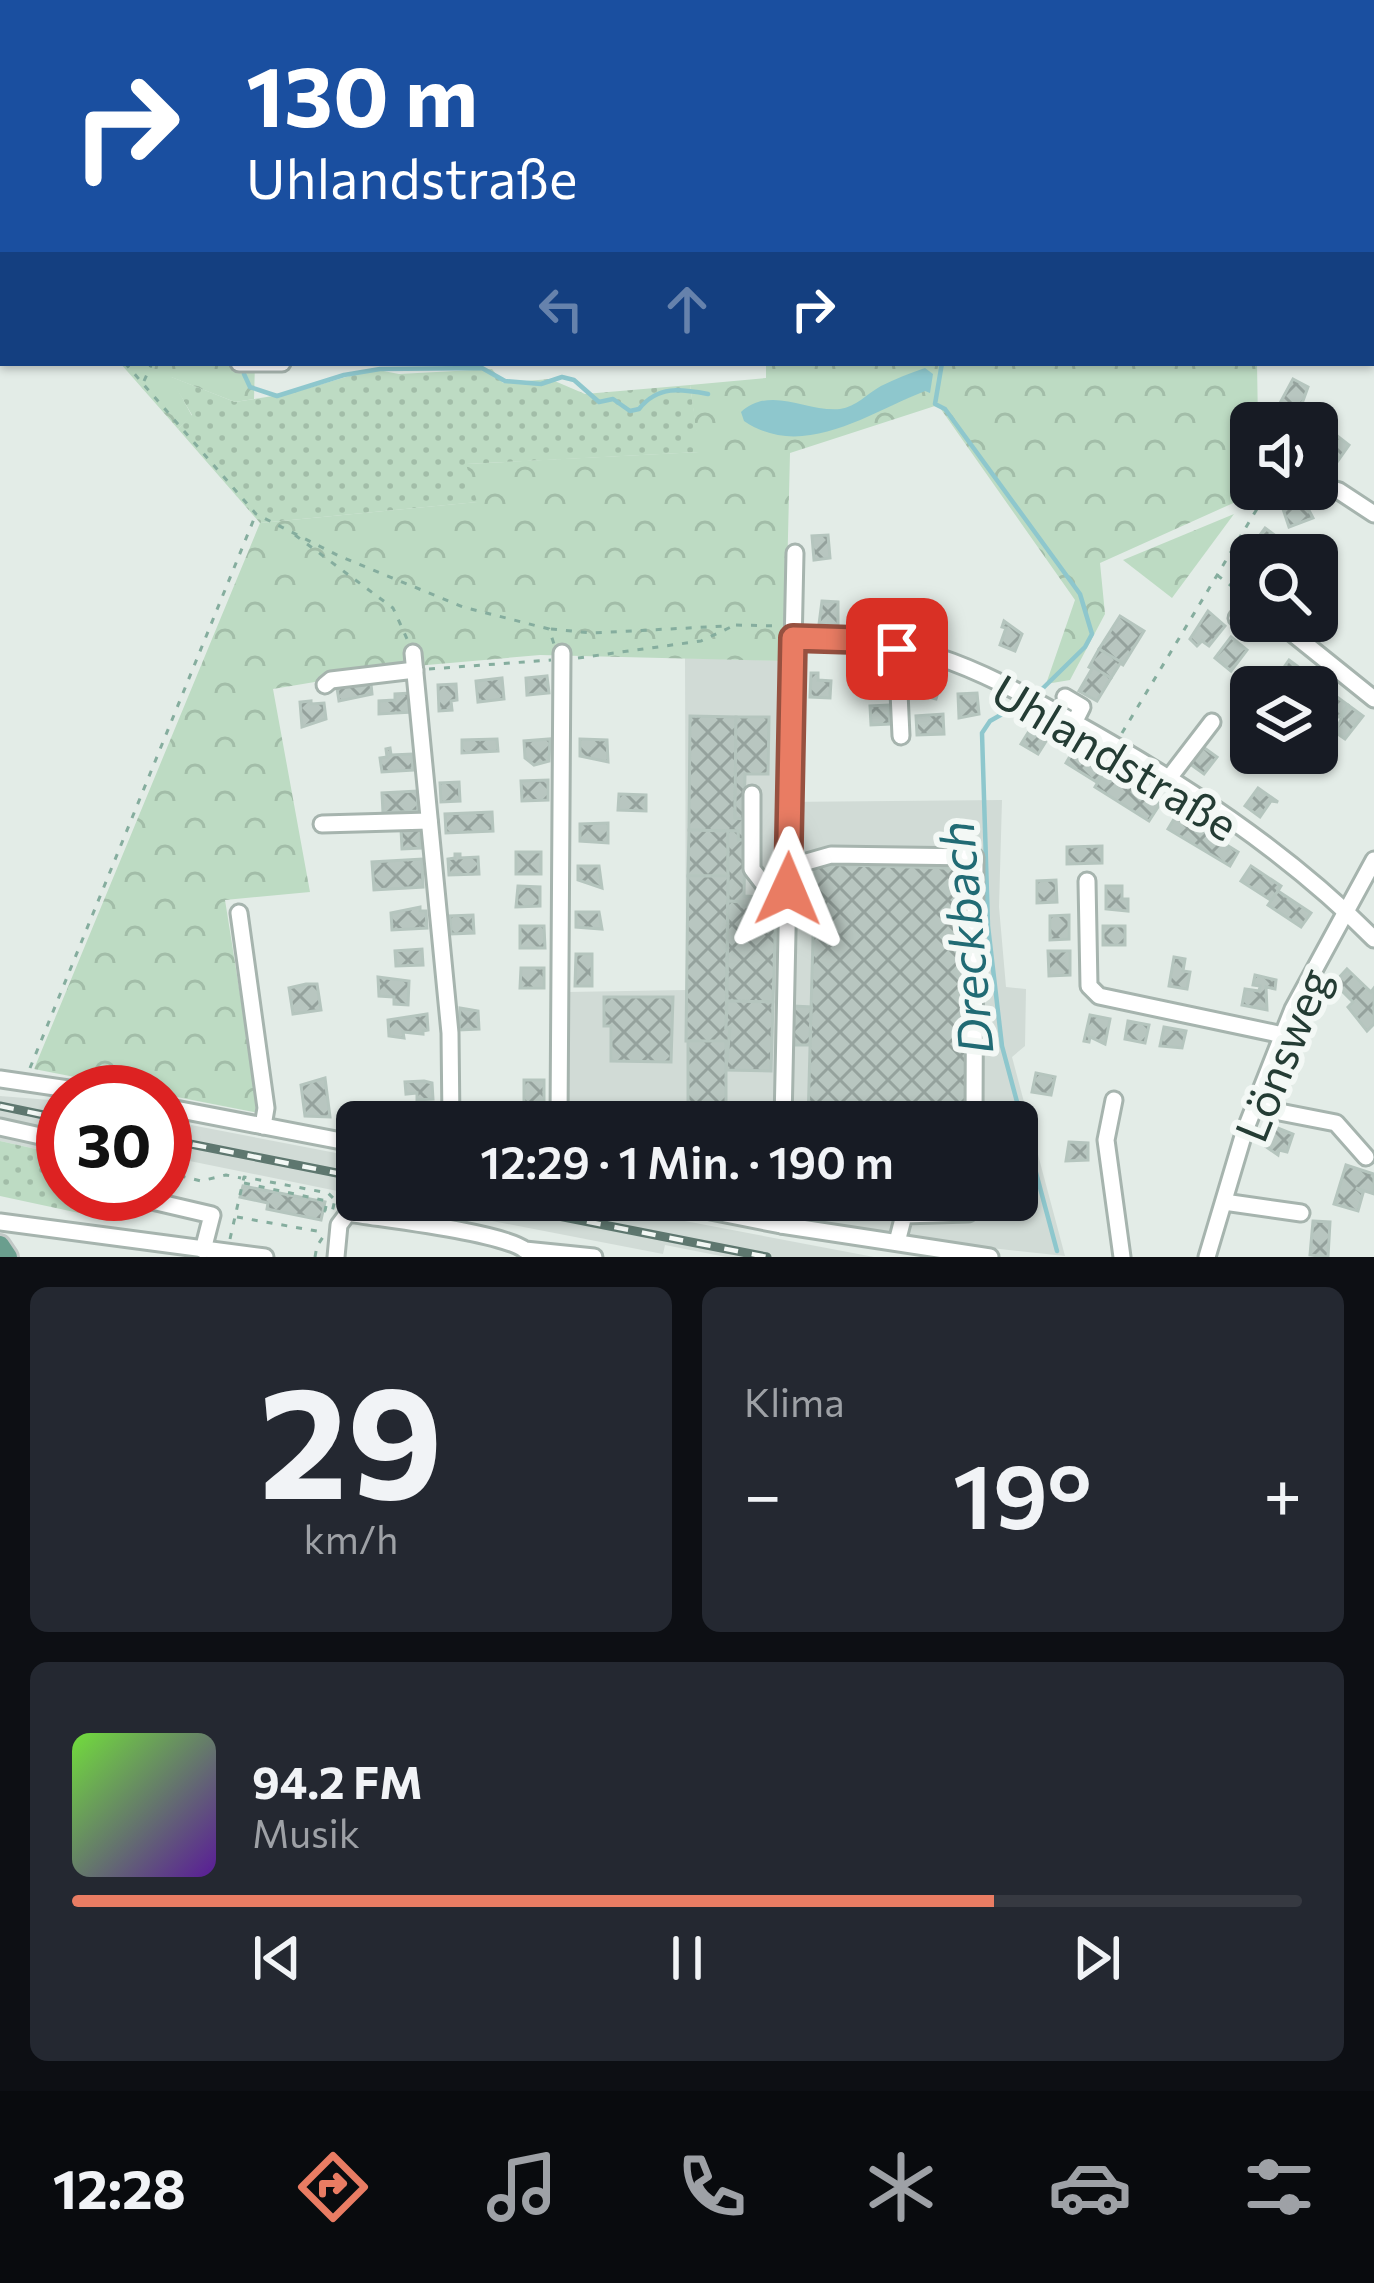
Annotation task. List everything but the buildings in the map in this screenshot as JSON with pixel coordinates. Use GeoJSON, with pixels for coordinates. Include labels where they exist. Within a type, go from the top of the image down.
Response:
{"type":"FeatureCollection","features":[{"type":"Feature","properties":{"kind":"main road"},"geometry":{"type":"LineString","coordinates":[[0,1245],[8,1257]]}},
{"type":"Feature","properties":{"kind":"street"},"geometry":{"type":"LineString","coordinates":[[1338,490],[1374,514]]}},
{"type":"Feature","properties":{"kind":"street"},"geometry":{"type":"LineString","coordinates":[[784,1101],[795,553]]}},
{"type":"Feature","properties":{"kind":"street","name":"Uhlandstraße"},"geometry":{"type":"LineString","coordinates":[[792,633],[857,640],[938,657],[1020,692],[1169,778],[1274,853],[1374,939]]}},
{"type":"Feature","properties":{"kind":"street"},"geometry":{"type":"LineString","coordinates":[[1304,642],[1374,699]]}},
{"type":"Feature","properties":{"kind":"street"},"geometry":{"type":"LineString","coordinates":[[897,649],[901,736]]}},
{"type":"Feature","properties":{"kind":"street"},"geometry":{"type":"LineString","coordinates":[[559,1101],[562,653]]}},
{"type":"Feature","properties":{"kind":"street"},"geometry":{"type":"LineString","coordinates":[[325,685],[414,662],[450,1033],[451,1101]]}},
{"type":"Feature","properties":{"kind":"street"},"geometry":{"type":"LineString","coordinates":[[1065,697],[1082,707],[1074,723]]}},
{"type":"Feature","properties":{"kind":"street"},"geometry":{"type":"LineString","coordinates":[[1169,778],[1212,722]]}},
{"type":"Feature","properties":{"kind":"street"},"geometry":{"type":"LineString","coordinates":[[752,794],[752,869],[765,886],[788,889]]}},
{"type":"Feature","properties":{"kind":"street"},"geometry":{"type":"LineString","coordinates":[[322,824],[430,821]]}},
{"type":"Feature","properties":{"kind":"street"},"geometry":{"type":"LineString","coordinates":[[789,862],[831,855],[976,857],[974,1101]]}},
{"type":"Feature","properties":{"kind":"street","name":"Lönsweg"},"geometry":{"type":"LineString","coordinates":[[1207,1257],[1254,1107],[1283,1035],[1374,860]]}},
{"type":"Feature","properties":{"kind":"street"},"geometry":{"type":"LineString","coordinates":[[1088,881],[1089,986],[1099,996],[1283,1035]]}},
{"type":"Feature","properties":{"kind":"street"},"geometry":{"type":"LineString","coordinates":[[239,913],[266,1108],[263,1126]]}},
{"type":"Feature","properties":{"kind":"street"},"geometry":{"type":"LineString","coordinates":[[0,1079],[36,1084]]}},
{"type":"Feature","properties":{"kind":"street"},"geometry":{"type":"LineString","coordinates":[[1114,1100],[1106,1140],[1122,1257]]}},
{"type":"Feature","properties":{"kind":"street"},"geometry":{"type":"LineString","coordinates":[[1254,1107],[1336,1123],[1366,1157]]}},
{"type":"Feature","properties":{"kind":"street"},"geometry":{"type":"LineString","coordinates":[[192,1112],[336,1140]]}},
{"type":"Feature","properties":{"kind":"street"},"geometry":{"type":"LineString","coordinates":[[0,1127],[36,1135]]}},
{"type":"Feature","properties":{"kind":"street"},"geometry":{"type":"LineString","coordinates":[[1224,1202],[1301,1213]]}},
{"type":"Feature","properties":{"kind":"street"},"geometry":{"type":"LineString","coordinates":[[192,1210],[212,1215],[203,1250]]}},
{"type":"Feature","properties":{"kind":"street"},"geometry":{"type":"LineString","coordinates":[[336,1257],[339,1225],[348,1213],[504,1241],[524,1253],[594,1257]]}},
{"type":"Feature","properties":{"kind":"street"},"geometry":{"type":"LineString","coordinates":[[762,1221],[990,1257]]}},
{"type":"Feature","properties":{"kind":"street"},"geometry":{"type":"LineString","coordinates":[[898,1242],[903,1221]]}},
{"type":"Feature","properties":{"kind":"street"},"geometry":{"type":"LineString","coordinates":[[0,1222],[266,1257]]}},
{"type":"Feature","properties":{"kind":"path"},"geometry":{"type":"LineString","coordinates":[[128,366],[256,514],[339,556],[463,607],[549,629],[591,633],[764,623],[792,633]]}},
{"type":"Feature","properties":{"kind":"path"},"geometry":{"type":"LineString","coordinates":[[143,382],[151,366]]}},
{"type":"Feature","properties":{"kind":"path"},"geometry":{"type":"LineString","coordinates":[[1115,745],[1256,510]]}},
{"type":"Feature","properties":{"kind":"path"},"geometry":{"type":"LineString","coordinates":[[24,1082],[256,514]]}},
{"type":"Feature","properties":{"kind":"path"},"geometry":{"type":"LineString","coordinates":[[290,531],[393,608],[414,662]]}},
{"type":"Feature","properties":{"kind":"path"},"geometry":{"type":"LineString","coordinates":[[1216,574],[1230,585]]}},
{"type":"Feature","properties":{"kind":"path"},"geometry":{"type":"LineString","coordinates":[[549,629],[562,653]]}},
{"type":"Feature","properties":{"kind":"path"},"geometry":{"type":"LineString","coordinates":[[192,1179],[226,1174],[327,1201],[325,1211],[332,1212]]}},
{"type":"Feature","properties":{"kind":"path"},"geometry":{"type":"LineString","coordinates":[[243,1180],[336,1197]]}},
{"type":"Feature","properties":{"kind":"path"},"geometry":{"type":"LineString","coordinates":[[226,1253],[243,1180]]}},
{"type":"Feature","properties":{"kind":"path"},"geometry":{"type":"LineString","coordinates":[[315,1257],[332,1212],[332,1196]]}},
{"type":"Feature","properties":{"kind":"path"},"geometry":{"type":"LineString","coordinates":[[235,1217],[326,1233]]}},
{"type":"Feature","properties":{"kind":"shaded area"},"geometry":{"type":"Polygon","coordinates":[[[685,658],[785,661],[782,802],[1002,800],[999,907],[1006,987],[1026,989],[1025,1046],[1012,1057],[1024,1101],[567,1101],[568,992],[686,990],[685,658]]]}},
{"type":"Feature","properties":{"kind":"shaded area"},"geometry":{"type":"Polygon","coordinates":[[[0,1096],[36,1099],[36,1149],[0,1141],[0,1096]]]}},
{"type":"Feature","properties":{"kind":"shaded area"},"geometry":{"type":"Polygon","coordinates":[[[192,1125],[336,1153],[336,1191],[192,1161],[192,1125]]]}},
{"type":"Feature","properties":{"kind":"shaded area"},"geometry":{"type":"Polygon","coordinates":[[[1038,1155],[1065,1256],[954,1244],[821,1221],[1038,1221],[1038,1155]]]}},
{"type":"Feature","properties":{"kind":"shaded area"},"geometry":{"type":"Polygon","coordinates":[[[492,1221],[685,1221],[874,1257],[726,1257],[665,1245],[663,1254],[492,1221]]]}},
{"type":"Feature","properties":{"kind":"green space"},"geometry":{"type":"Polygon","coordinates":[[[123,366],[255,366],[254,399],[235,402],[171,377],[192,416],[178,429],[123,366]]]}},
{"type":"Feature","properties":{"kind":"green space"},"geometry":{"type":"Polygon","coordinates":[[[766,366],[1257,366],[1258,402],[1230,402],[1230,504],[1100,563],[1105,614],[1070,680],[1046,684],[1075,600],[938,405],[790,453],[785,661],[540,655],[404,667],[273,689],[310,892],[225,900],[259,1113],[192,1100],[192,1065],[36,1065],[34,1069],[260,523],[477,502],[466,464],[699,452],[690,385],[766,378],[766,366]]]}},
{"type":"Feature","properties":{"kind":"green space"},"geometry":{"type":"Polygon","coordinates":[[[373,369],[399,374],[492,369],[503,383],[550,379],[585,394],[690,385],[700,452],[467,464],[478,502],[260,523],[178,429],[192,415],[169,376],[235,402],[292,393],[373,369]]]}},
{"type":"Feature","properties":{"kind":"green space"},"geometry":{"type":"Polygon","coordinates":[[[1234,514],[1172,598],[1123,560],[1234,514]]]}},
{"type":"Feature","properties":{"kind":"green space"},"geometry":{"type":"Polygon","coordinates":[[[0,1141],[36,1149],[36,1204],[0,1196],[0,1141]]]}},
{"type":"Feature","properties":{"kind":"water"},"geometry":{"type":"Polygon","coordinates":[[[925,368],[933,374],[930,393],[812,435],[766,432],[744,421],[741,412],[752,404],[777,400],[846,408],[881,386],[925,368]]]}},
{"type":"Feature","properties":{"kind":"waterway","name":"Dreckbach"},"geometry":{"type":"LineString","coordinates":[[941,366],[935,404],[945,409],[1080,594],[1092,634],[1085,647],[1039,692]]}},
{"type":"Feature","properties":{"kind":"waterway"},"geometry":{"type":"LineString","coordinates":[[244,374],[250,387],[277,396],[380,369],[482,368],[505,381],[574,380],[599,402],[613,399],[630,411],[662,392],[708,394]]}},
{"type":"Feature","properties":{"kind":"waterway","name":"Dreckbach"},"geometry":{"type":"LineString","coordinates":[[1020,704],[990,721],[982,733],[988,926],[1002,1046],[1057,1251]]}},
{"type":"Feature","properties":{"kind":"railway"},"geometry":{"type":"LineString","coordinates":[[0,1106],[36,1113]]}},
{"type":"Feature","properties":{"kind":"railway"},"geometry":{"type":"LineString","coordinates":[[192,1144],[336,1173]]}},
{"type":"Feature","properties":{"kind":"railway"},"geometry":{"type":"LineString","coordinates":[[584,1221],[767,1257]]}},
{"type":"Feature","properties":{"kind":"route"},"geometry":{"type":"LineString","coordinates":[[788,889],[793,638],[857,640],[897,649]]}}]}
